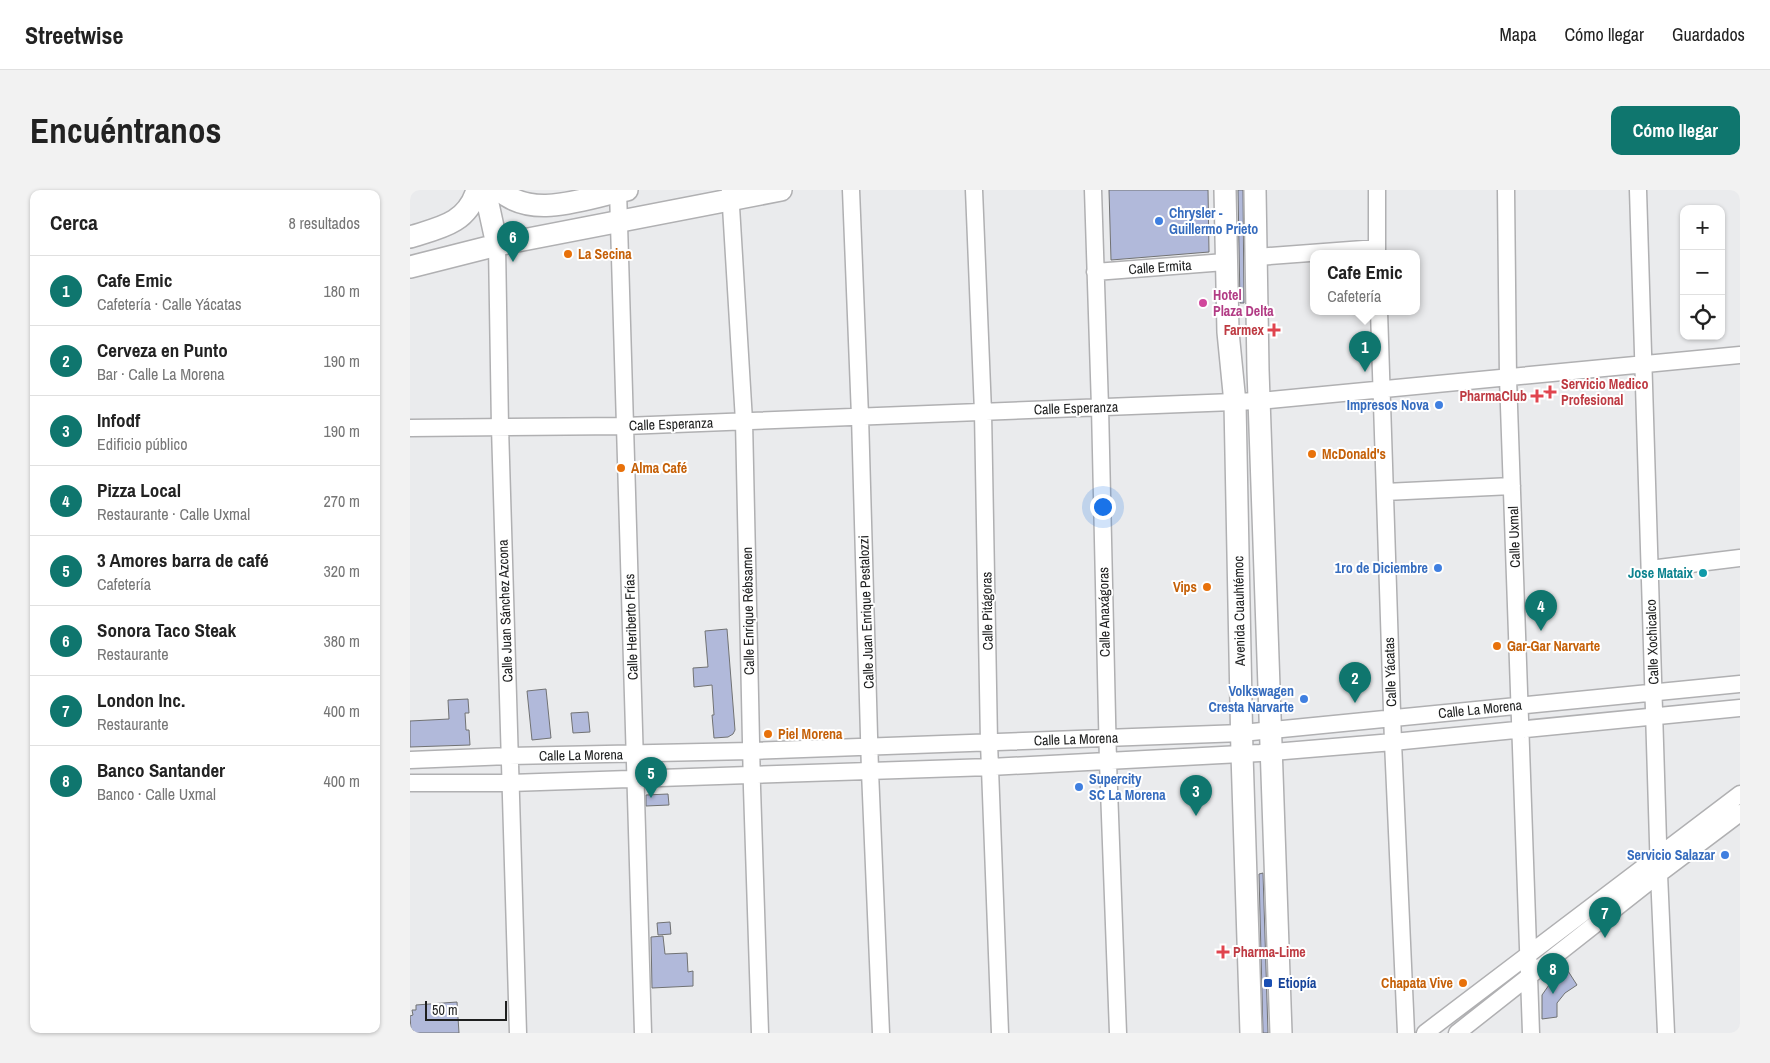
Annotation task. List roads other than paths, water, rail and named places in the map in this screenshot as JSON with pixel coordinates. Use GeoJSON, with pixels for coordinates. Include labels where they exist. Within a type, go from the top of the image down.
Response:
{"type":"FeatureCollection","features":[{"type":"Feature","properties":{"kind":"main road"},"geometry":{"type":"LineString","coordinates":[[410,237],[447,226],[464,214],[477,190]]}},
{"type":"Feature","properties":{"kind":"main road","name":"Calle Juan Sánchez Azcona"},"geometry":{"type":"LineString","coordinates":[[485,190],[497,245]]}},
{"type":"Feature","properties":{"kind":"main road"},"geometry":{"type":"LineString","coordinates":[[499,190],[522,203],[543,205],[566,204],[621,190]]}},
{"type":"Feature","properties":{"kind":"main road"},"geometry":{"type":"LineString","coordinates":[[410,267],[497,245],[619,221],[731,195],[781,190]]}},
{"type":"Feature","properties":{"kind":"main road","name":"Avenida Cuauhtémoc"},"geometry":{"type":"LineString","coordinates":[[1225,190],[1225,262],[1228,332],[1235,403],[1242,754],[1251,1033]]}},
{"type":"Feature","properties":{"kind":"main road","name":"Avenida Cuauhtémoc"},"geometry":{"type":"LineString","coordinates":[[1255,190],[1259,401],[1281,1033]]}},
{"type":"Feature","properties":{"kind":"street","name":"Calle Heriberto Frías"},"geometry":{"type":"LineString","coordinates":[[621,190],[619,221],[643,1033]]}},
{"type":"Feature","properties":{"kind":"street","name":"Calle Juan Enrique Pestalozzi"},"geometry":{"type":"LineString","coordinates":[[851,190],[860,416],[869,746],[881,1033]]}},
{"type":"Feature","properties":{"kind":"street","name":"Calle Pitágoras"},"geometry":{"type":"LineString","coordinates":[[974,190],[983,412],[989,742],[1000,1033]]}},
{"type":"Feature","properties":{"kind":"street","name":"Calle Anaxágoras"},"geometry":{"type":"LineString","coordinates":[[1092,190],[1100,407],[1107,738],[1118,1033]]}},
{"type":"Feature","properties":{"kind":"street"},"geometry":{"type":"LineString","coordinates":[[1376,190],[1377,250]]}},
{"type":"Feature","properties":{"kind":"street","name":"Calle Uxmal"},"geometry":{"type":"LineString","coordinates":[[1506,190],[1508,378],[1531,1033]]}},
{"type":"Feature","properties":{"kind":"street","name":"Calle Xochicalco"},"geometry":{"type":"LineString","coordinates":[[1638,190],[1666,1033]]}},
{"type":"Feature","properties":{"kind":"street","name":"Calle Enrique Rébsamen"},"geometry":{"type":"LineString","coordinates":[[731,195],[744,421],[751,751],[760,1033]]}},
{"type":"Feature","properties":{"kind":"street","name":"Calle Juan Sánchez Azcona"},"geometry":{"type":"LineString","coordinates":[[497,245],[500,427],[518,1033]]}},
{"type":"Feature","properties":{"kind":"street"},"geometry":{"type":"LineString","coordinates":[[1257,257],[1310,254]]}},
{"type":"Feature","properties":{"kind":"street","name":"Calle Ermita"},"geometry":{"type":"LineString","coordinates":[[1095,272],[1225,262]]}},
{"type":"Feature","properties":{"kind":"street","name":"Calle Yácatas"},"geometry":{"type":"LineString","coordinates":[[1379,315],[1392,718],[1406,1033]]}},
{"type":"Feature","properties":{"kind":"street","name":"Calle Esperanza"},"geometry":{"type":"LineString","coordinates":[[410,428],[625,426],[1235,403],[1740,356]]}},
{"type":"Feature","properties":{"kind":"street"},"geometry":{"type":"LineString","coordinates":[[1385,492],[1512,486]]}},
{"type":"Feature","properties":{"kind":"street"},"geometry":{"type":"LineString","coordinates":[[1650,569],[1740,558]]}},
{"type":"Feature","properties":{"kind":"street","name":"Calle La Morena"},"geometry":{"type":"LineString","coordinates":[[410,760],[751,751],[1242,733],[1740,684]]}},
{"type":"Feature","properties":{"kind":"street","name":"Calle La Morena"},"geometry":{"type":"LineString","coordinates":[[410,783],[510,783],[1108,762],[1393,742],[1740,708]]}},
{"type":"Feature","properties":{"kind":"street"},"geometry":{"type":"LineString","coordinates":[[1426,1033],[1740,794]]}},
{"type":"Feature","properties":{"kind":"street"},"geometry":{"type":"LineString","coordinates":[[1457,1033],[1740,813]]}},
{"type":"Feature","properties":{"kind":"place","name":"Chrysler - Guillermo Prieto"},"geometry":{"type":"Point","coordinates":[1159,221]}},
{"type":"Feature","properties":{"kind":"place","name":"La Secina"},"geometry":{"type":"Point","coordinates":[568,254]}},
{"type":"Feature","properties":{"kind":"place","name":"Sonora Taco Steak"},"geometry":{"type":"Point","coordinates":[513,262]}},
{"type":"Feature","properties":{"kind":"place","name":"Hotel Plaza Delta"},"geometry":{"type":"Point","coordinates":[1203,303]}},
{"type":"Feature","properties":{"kind":"place","name":"Farmex"},"geometry":{"type":"Point","coordinates":[1274,330]}},
{"type":"Feature","properties":{"kind":"place","name":"Cafe Emic"},"geometry":{"type":"Point","coordinates":[1365,372]}},
{"type":"Feature","properties":{"kind":"place","name":"Servicio Medico Profesional"},"geometry":{"type":"Point","coordinates":[1550,392]}},
{"type":"Feature","properties":{"kind":"place","name":"PharmaClub"},"geometry":{"type":"Point","coordinates":[1537,396]}},
{"type":"Feature","properties":{"kind":"place","name":"Impresos Nova"},"geometry":{"type":"Point","coordinates":[1439,405]}},
{"type":"Feature","properties":{"kind":"place","name":"McDonald's"},"geometry":{"type":"Point","coordinates":[1312,454]}},
{"type":"Feature","properties":{"kind":"place","name":"Alma Café"},"geometry":{"type":"Point","coordinates":[621,468]}},
{"type":"Feature","properties":{"kind":"place","name":"1ro de Diciembre"},"geometry":{"type":"Point","coordinates":[1438,568]}},
{"type":"Feature","properties":{"kind":"place","name":"Jose Mataix"},"geometry":{"type":"Point","coordinates":[1703,573]}},
{"type":"Feature","properties":{"kind":"place","name":"Vips"},"geometry":{"type":"Point","coordinates":[1207,587]}},
{"type":"Feature","properties":{"kind":"place","name":"Pizza Local"},"geometry":{"type":"Point","coordinates":[1541,631]}},
{"type":"Feature","properties":{"kind":"place","name":"Gar-Gar Narvarte"},"geometry":{"type":"Point","coordinates":[1497,646]}},
{"type":"Feature","properties":{"kind":"place","name":"Volkswagen Cresta Narvarte"},"geometry":{"type":"Point","coordinates":[1304,699]}},
{"type":"Feature","properties":{"kind":"place","name":"Cerveza en Punto"},"geometry":{"type":"Point","coordinates":[1355,703]}},
{"type":"Feature","properties":{"kind":"place","name":"Piel Morena"},"geometry":{"type":"Point","coordinates":[768,734]}},
{"type":"Feature","properties":{"kind":"place","name":"Supercity SC La Morena"},"geometry":{"type":"Point","coordinates":[1079,787]}},
{"type":"Feature","properties":{"kind":"place","name":"3 Amores barra de café"},"geometry":{"type":"Point","coordinates":[651,798]}},
{"type":"Feature","properties":{"kind":"place","name":"Infodf"},"geometry":{"type":"Point","coordinates":[1196,816]}},
{"type":"Feature","properties":{"kind":"place","name":"Servicio Salazar"},"geometry":{"type":"Point","coordinates":[1725,855]}},
{"type":"Feature","properties":{"kind":"place","name":"London Inc."},"geometry":{"type":"Point","coordinates":[1605,938]}},
{"type":"Feature","properties":{"kind":"place","name":"Pharma-Lime"},"geometry":{"type":"Point","coordinates":[1223,952]}},
{"type":"Feature","properties":{"kind":"place","name":"Etiopía"},"geometry":{"type":"Point","coordinates":[1268,983]}},
{"type":"Feature","properties":{"kind":"place","name":"Chapata Vive"},"geometry":{"type":"Point","coordinates":[1463,983]}},
{"type":"Feature","properties":{"kind":"place","name":"Banco Santander"},"geometry":{"type":"Point","coordinates":[1553,994]}}]}
